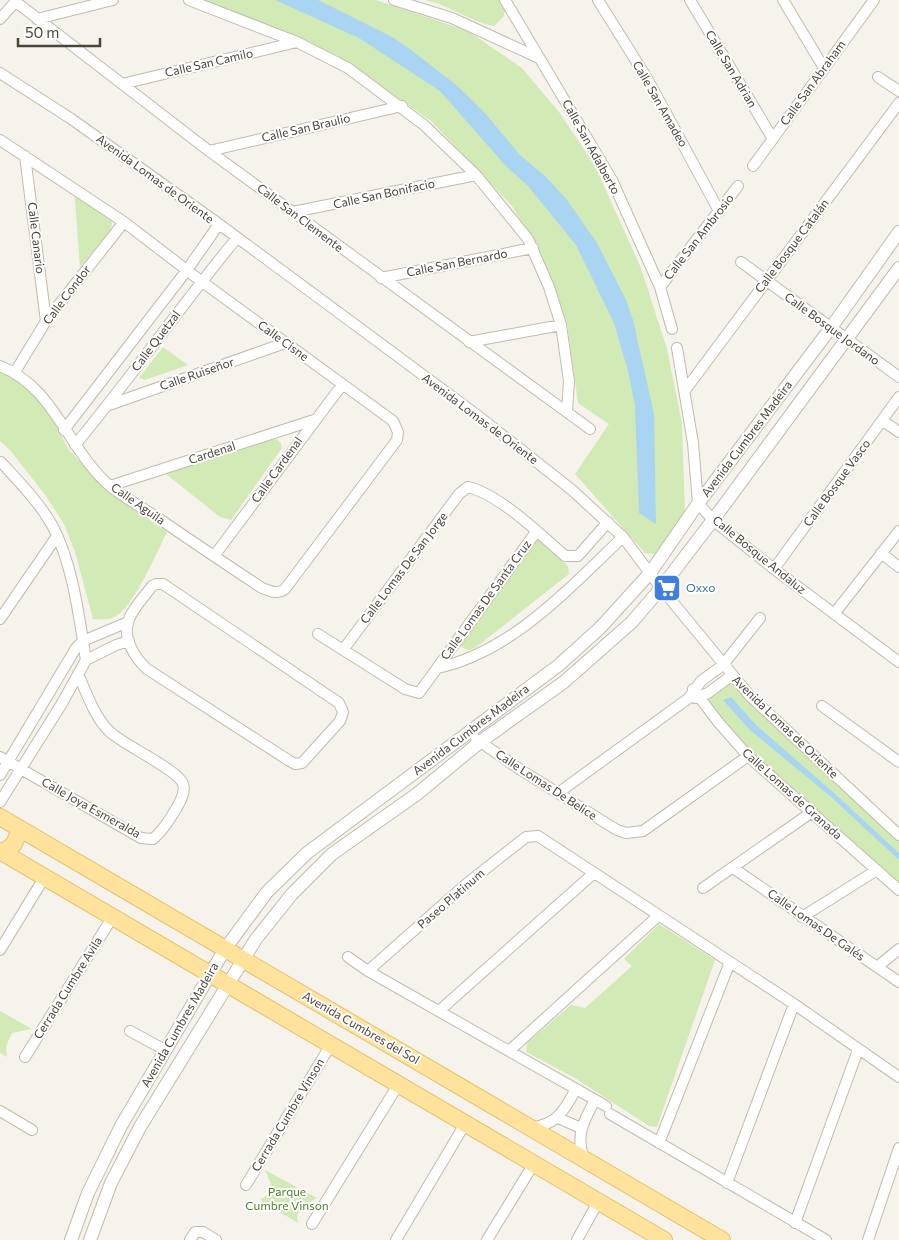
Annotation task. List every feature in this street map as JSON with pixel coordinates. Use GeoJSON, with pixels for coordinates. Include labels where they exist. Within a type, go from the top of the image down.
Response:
{"type":"FeatureCollection","features":[{"type":"Feature","properties":{"kind":"main road","name":"Avenida Cumbres del Sol"},"geometry":{"type":"LineString","coordinates":[[0,817],[722,1240]]}},
{"type":"Feature","properties":{"kind":"main road"},"geometry":{"type":"LineString","coordinates":[[20,829],[14,844],[2,852],[533,1165],[664,1240]]}},
{"type":"Feature","properties":{"kind":"street"},"geometry":{"type":"LineString","coordinates":[[37,19],[113,0]]}},
{"type":"Feature","properties":{"kind":"street"},"geometry":{"type":"LineString","coordinates":[[189,0],[297,42],[348,68],[402,106],[450,148],[476,175],[518,224],[533,248],[561,325],[569,381],[567,411]]}},
{"type":"Feature","properties":{"kind":"street"},"geometry":{"type":"LineString","coordinates":[[394,0],[452,18],[539,58]]}},
{"type":"Feature","properties":{"kind":"street","name":"Calle San Adalberto"},"geometry":{"type":"LineString","coordinates":[[505,0],[612,180],[660,287],[672,329]]}},
{"type":"Feature","properties":{"kind":"street","name":"Calle San Amadeo"},"geometry":{"type":"LineString","coordinates":[[598,0],[653,89],[719,211]]}},
{"type":"Feature","properties":{"kind":"street","name":"Calle San Adrian"},"geometry":{"type":"LineString","coordinates":[[690,0],[773,138]]}},
{"type":"Feature","properties":{"kind":"street"},"geometry":{"type":"LineString","coordinates":[[783,0],[824,68]]}},
{"type":"Feature","properties":{"kind":"street","name":"Calle San Abraham"},"geometry":{"type":"LineString","coordinates":[[753,166],[873,0]]}},
{"type":"Feature","properties":{"kind":"street"},"geometry":{"type":"LineString","coordinates":[[0,19],[16,1]]}},
{"type":"Feature","properties":{"kind":"street","name":"Calle San Clemente"},"geometry":{"type":"LineString","coordinates":[[16,1],[209,151],[590,429]]}},
{"type":"Feature","properties":{"kind":"street","name":"Calle San Camilo"},"geometry":{"type":"LineString","coordinates":[[122,84],[297,42]]}},
{"type":"Feature","properties":{"kind":"street","name":"Avenida Lomas de Oriente"},"geometry":{"type":"LineString","coordinates":[[0,73],[70,118],[219,224],[518,446],[608,522],[622,537],[731,676],[899,835]]}},
{"type":"Feature","properties":{"kind":"street"},"geometry":{"type":"LineString","coordinates":[[878,77],[899,91]]}},
{"type":"Feature","properties":{"kind":"street","name":"Calle Bosque Catalán"},"geometry":{"type":"LineString","coordinates":[[686,389],[899,104]]}},
{"type":"Feature","properties":{"kind":"street","name":"Calle San Braulio"},"geometry":{"type":"LineString","coordinates":[[209,151],[402,106]]}},
{"type":"Feature","properties":{"kind":"street","name":"Calle Cisne"},"geometry":{"type":"LineString","coordinates":[[0,140],[124,222],[200,281],[392,421],[398,432],[397,440],[281,592]]}},
{"type":"Feature","properties":{"kind":"street","name":"Calle Canario"},"geometry":{"type":"LineString","coordinates":[[25,156],[46,321]]}},
{"type":"Feature","properties":{"kind":"street","name":"Calle San Bonifacio"},"geometry":{"type":"LineString","coordinates":[[293,212],[476,175]]}},
{"type":"Feature","properties":{"kind":"street","name":"Calle San Ambrosio"},"geometry":{"type":"LineString","coordinates":[[660,287],[738,186]]}},
{"type":"Feature","properties":{"kind":"street","name":"Calle Condor"},"geometry":{"type":"LineString","coordinates":[[15,372],[46,321],[124,222]]}},
{"type":"Feature","properties":{"kind":"street","name":"Calle Quetzal"},"geometry":{"type":"LineString","coordinates":[[64,430],[187,270],[219,224]]}},
{"type":"Feature","properties":{"kind":"street","name":"Avenida Cumbres Madeira"},"geometry":{"type":"LineString","coordinates":[[71,1240],[88,1193],[121,1126],[225,949],[267,892],[307,853],[558,665],[601,628],[650,573],[698,503],[830,329],[899,232]]}},
{"type":"Feature","properties":{"kind":"street","name":"Calle Quetzal"},"geometry":{"type":"LineString","coordinates":[[75,445],[109,405],[200,281],[237,238]]}},
{"type":"Feature","properties":{"kind":"street","name":"Calle San Bernardo"},"geometry":{"type":"LineString","coordinates":[[381,278],[533,248]]}},
{"type":"Feature","properties":{"kind":"street","name":"Calle Bosque Jordano"},"geometry":{"type":"LineString","coordinates":[[741,262],[846,341],[899,377]]}},
{"type":"Feature","properties":{"kind":"street","name":"Avenida Cumbres Madeira"},"geometry":{"type":"LineString","coordinates":[[90,1240],[110,1183],[135,1135],[244,959],[275,914],[332,854],[418,794],[480,742],[564,682],[632,622],[661,588],[713,520],[899,268]]}},
{"type":"Feature","properties":{"kind":"street"},"geometry":{"type":"LineString","coordinates":[[469,342],[561,325]]}},
{"type":"Feature","properties":{"kind":"street","name":"Calle Ruiseñor"},"geometry":{"type":"LineString","coordinates":[[109,405],[286,343]]}},
{"type":"Feature","properties":{"kind":"street"},"geometry":{"type":"LineString","coordinates":[[677,348],[686,389],[694,443],[698,503]]}},
{"type":"Feature","properties":{"kind":"street","name":"Calle Aguila"},"geometry":{"type":"LineString","coordinates":[[0,366],[15,372],[36,389],[53,409],[64,430],[75,445],[110,486],[262,588],[272,592],[281,592]]}},
{"type":"Feature","properties":{"kind":"street","name":"Calle Cardenal"},"geometry":{"type":"LineString","coordinates":[[214,556],[342,385]]}},
{"type":"Feature","properties":{"kind":"street","name":"Calle Bosque Vasco"},"geometry":{"type":"LineString","coordinates":[[774,569],[899,397]]}},
{"type":"Feature","properties":{"kind":"street","name":"Cardenal"},"geometry":{"type":"LineString","coordinates":[[110,486],[314,420]]}},
{"type":"Feature","properties":{"kind":"street"},"geometry":{"type":"LineString","coordinates":[[883,420],[899,432]]}},
{"type":"Feature","properties":{"kind":"street"},"geometry":{"type":"LineString","coordinates":[[0,462],[43,511],[57,536],[81,619],[86,660]]}},
{"type":"Feature","properties":{"kind":"street","name":"Calle Lomas De San Jorge"},"geometry":{"type":"LineString","coordinates":[[343,650],[459,494],[468,487],[477,489],[496,500],[536,532]]}},
{"type":"Feature","properties":{"kind":"street","name":"Calle Bosque Andaluz"},"geometry":{"type":"LineString","coordinates":[[698,503],[713,520],[774,569],[899,662]]}},
{"type":"Feature","properties":{"kind":"street"},"geometry":{"type":"LineString","coordinates":[[536,532],[565,556],[578,556],[608,522]]}},
{"type":"Feature","properties":{"kind":"street"},"geometry":{"type":"LineString","coordinates":[[834,614],[899,531]]}},
{"type":"Feature","properties":{"kind":"street","name":"Calle Lomas De Santa Cruz"},"geometry":{"type":"LineString","coordinates":[[343,650],[405,690],[418,693],[536,532]]}},
{"type":"Feature","properties":{"kind":"street"},"geometry":{"type":"LineString","coordinates":[[0,618],[57,536]]}},
{"type":"Feature","properties":{"kind":"street","name":"Calle Lomas De Santa Cruz"},"geometry":{"type":"LineString","coordinates":[[437,668],[459,663],[513,634],[584,576],[622,537]]}},
{"type":"Feature","properties":{"kind":"street"},"geometry":{"type":"LineString","coordinates":[[881,553],[899,566]]}},
{"type":"Feature","properties":{"kind":"street"},"geometry":{"type":"LineString","coordinates":[[0,775],[4,759],[76,648],[83,641],[128,622],[152,586],[163,584],[339,704],[343,712],[340,721],[302,762],[295,764],[147,670],[133,653],[128,622]]}},
{"type":"Feature","properties":{"kind":"street"},"geometry":{"type":"LineString","coordinates":[[694,695],[723,665],[760,618]]}},
{"type":"Feature","properties":{"kind":"street"},"geometry":{"type":"LineString","coordinates":[[318,634],[343,650]]}},
{"type":"Feature","properties":{"kind":"street"},"geometry":{"type":"LineString","coordinates":[[0,802],[86,660],[116,645],[130,641]]}},
{"type":"Feature","properties":{"kind":"street","name":"Calle Joya Esmeralda"},"geometry":{"type":"LineString","coordinates":[[4,759],[141,838],[153,839],[162,832],[182,796],[184,784],[177,774],[128,746],[111,733],[95,712],[78,674]]}},
{"type":"Feature","properties":{"kind":"street"},"geometry":{"type":"LineString","coordinates":[[558,793],[694,695],[731,676]]}},
{"type":"Feature","properties":{"kind":"street","name":"Calle Lomas de Granada"},"geometry":{"type":"LineString","coordinates":[[694,695],[748,756],[899,890]]}},
{"type":"Feature","properties":{"kind":"street"},"geometry":{"type":"LineString","coordinates":[[822,706],[899,762]]}},
{"type":"Feature","properties":{"kind":"street","name":"Calle Lomas De Belice"},"geometry":{"type":"LineString","coordinates":[[468,732],[480,742],[558,793],[626,834],[643,831],[748,756]]}},
{"type":"Feature","properties":{"kind":"street"},"geometry":{"type":"LineString","coordinates":[[703,888],[812,812]]}},
{"type":"Feature","properties":{"kind":"street","name":"Paseo Platinum"},"geometry":{"type":"LineString","coordinates":[[368,971],[465,885],[526,837],[538,836],[594,873]]}},
{"type":"Feature","properties":{"kind":"street","name":"Calle Lomas De Galés"},"geometry":{"type":"LineString","coordinates":[[733,868],[899,982]]}},
{"type":"Feature","properties":{"kind":"street"},"geometry":{"type":"LineString","coordinates":[[802,917],[877,870]]}},
{"type":"Feature","properties":{"kind":"street"},"geometry":{"type":"LineString","coordinates":[[440,1011],[594,873],[794,1004],[899,1078]]}},
{"type":"Feature","properties":{"kind":"street"},"geometry":{"type":"LineString","coordinates":[[0,950],[44,878]]}},
{"type":"Feature","properties":{"kind":"street"},"geometry":{"type":"LineString","coordinates":[[509,1051],[658,916]]}},
{"type":"Feature","properties":{"kind":"street","name":"Cerrada Cumbre Avila"},"geometry":{"type":"LineString","coordinates":[[25,1057],[112,918]]}},
{"type":"Feature","properties":{"kind":"street"},"geometry":{"type":"LineString","coordinates":[[877,967],[899,949]]}},
{"type":"Feature","properties":{"kind":"street"},"geometry":{"type":"LineString","coordinates":[[348,957],[368,971],[595,1100],[659,1143],[826,1240]]}},
{"type":"Feature","properties":{"kind":"street"},"geometry":{"type":"LineString","coordinates":[[659,1143],[730,962]]}},
{"type":"Feature","properties":{"kind":"street"},"geometry":{"type":"LineString","coordinates":[[727,1183],[794,1004]]}},
{"type":"Feature","properties":{"kind":"street"},"geometry":{"type":"LineString","coordinates":[[130,1031],[165,1050]]}},
{"type":"Feature","properties":{"kind":"street","name":"Cerrada Cumbre Vinson"},"geometry":{"type":"LineString","coordinates":[[246,1184],[330,1046]]}},
{"type":"Feature","properties":{"kind":"street"},"geometry":{"type":"LineString","coordinates":[[795,1223],[858,1050]]}},
{"type":"Feature","properties":{"kind":"street"},"geometry":{"type":"LineString","coordinates":[[312,1224],[398,1085]]}},
{"type":"Feature","properties":{"kind":"street"},"geometry":{"type":"LineString","coordinates":[[532,1127],[550,1124],[558,1118],[576,1089]]}},
{"type":"Feature","properties":{"kind":"street"},"geometry":{"type":"LineString","coordinates":[[584,1158],[580,1149],[581,1128],[595,1100]]}},
{"type":"Feature","properties":{"kind":"street"},"geometry":{"type":"LineString","coordinates":[[0,1111],[32,1130]]}},
{"type":"Feature","properties":{"kind":"street"},"geometry":{"type":"LineString","coordinates":[[558,1118],[581,1128]]}},
{"type":"Feature","properties":{"kind":"street"},"geometry":{"type":"LineString","coordinates":[[396,1240],[465,1124]]}},
{"type":"Feature","properties":{"kind":"street"},"geometry":{"type":"LineString","coordinates":[[121,1126],[135,1135]]}},
{"type":"Feature","properties":{"kind":"street"},"geometry":{"type":"LineString","coordinates":[[868,1240],[899,1148]]}},
{"type":"Feature","properties":{"kind":"street"},"geometry":{"type":"LineString","coordinates":[[487,1240],[533,1165]]}},
{"type":"Feature","properties":{"kind":"street"},"geometry":{"type":"LineString","coordinates":[[577,1240],[598,1202]]}},
{"type":"Feature","properties":{"kind":"street"},"geometry":{"type":"LineString","coordinates":[[192,1236],[203,1232],[216,1240]]}},
{"type":"Feature","properties":{"kind":"green space"},"geometry":{"type":"Polygon","coordinates":[[[201,0],[376,0],[468,31],[522,68],[559,112],[595,166],[641,268],[667,349],[682,423],[685,514],[658,554],[645,553],[575,474],[609,424],[578,403],[567,323],[543,258],[512,206],[431,121],[336,55],[291,34],[201,0]]]}},
{"type":"Feature","properties":{"kind":"green space"},"geometry":{"type":"Polygon","coordinates":[[[424,0],[502,0],[505,7],[504,16],[494,26],[476,21],[442,5],[424,0]]]}},
{"type":"Feature","properties":{"kind":"green space"},"geometry":{"type":"Polygon","coordinates":[[[74,188],[107,215],[112,222],[110,231],[80,267],[74,188]]]}},
{"type":"Feature","properties":{"kind":"green space"},"geometry":{"type":"Polygon","coordinates":[[[163,347],[188,365],[145,380],[139,378],[163,347]]]}},
{"type":"Feature","properties":{"kind":"green space"},"geometry":{"type":"Polygon","coordinates":[[[0,371],[25,383],[43,402],[69,450],[106,490],[167,532],[137,591],[123,611],[116,616],[105,619],[93,619],[75,552],[64,524],[46,496],[10,450],[0,441],[0,371]]]}},
{"type":"Feature","properties":{"kind":"green space"},"geometry":{"type":"Polygon","coordinates":[[[274,437],[281,443],[282,448],[231,520],[220,517],[166,474],[274,437]]]}},
{"type":"Feature","properties":{"kind":"green space"},"geometry":{"type":"Polygon","coordinates":[[[536,538],[568,566],[569,574],[475,648],[469,650],[461,647],[456,641],[536,538]]]}},
{"type":"Feature","properties":{"kind":"green space"},"geometry":{"type":"Polygon","coordinates":[[[731,676],[899,835],[899,891],[748,756],[700,698],[731,676]]]}},
{"type":"Feature","properties":{"kind":"green space"},"geometry":{"type":"Polygon","coordinates":[[[659,924],[715,960],[657,1127],[649,1126],[575,1078],[526,1052],[527,1043],[571,1005],[585,1008],[632,966],[624,959],[659,924]]]}},
{"type":"Feature","properties":{"kind":"green space"},"geometry":{"type":"Polygon","coordinates":[[[0,1011],[32,1029],[12,1033],[6,1046],[7,1057],[0,1053],[0,1011]]]}},
{"type":"Feature","properties":{"kind":"green space","name":"Parque Cumbre Vinson"},"geometry":{"type":"Polygon","coordinates":[[[265,1170],[317,1198],[301,1207],[297,1216],[298,1223],[260,1200],[270,1193],[271,1184],[265,1170]]]}},
{"type":"Feature","properties":{"kind":"water"},"geometry":{"type":"Polygon","coordinates":[[[275,0],[318,0],[394,38],[455,84],[484,112],[519,154],[546,177],[567,200],[597,243],[626,300],[633,320],[654,414],[656,524],[639,513],[635,405],[628,371],[614,323],[576,245],[528,186],[505,165],[440,91],[359,38],[275,0]]]}},
{"type":"Feature","properties":{"kind":"water"},"geometry":{"type":"Polygon","coordinates":[[[731,697],[756,725],[899,853],[899,860],[830,796],[750,730],[723,700],[731,697]]]}},
{"type":"Feature","properties":{"kind":"place","name":"Oxxo"},"geometry":{"type":"Point","coordinates":[667,588]}}]}
